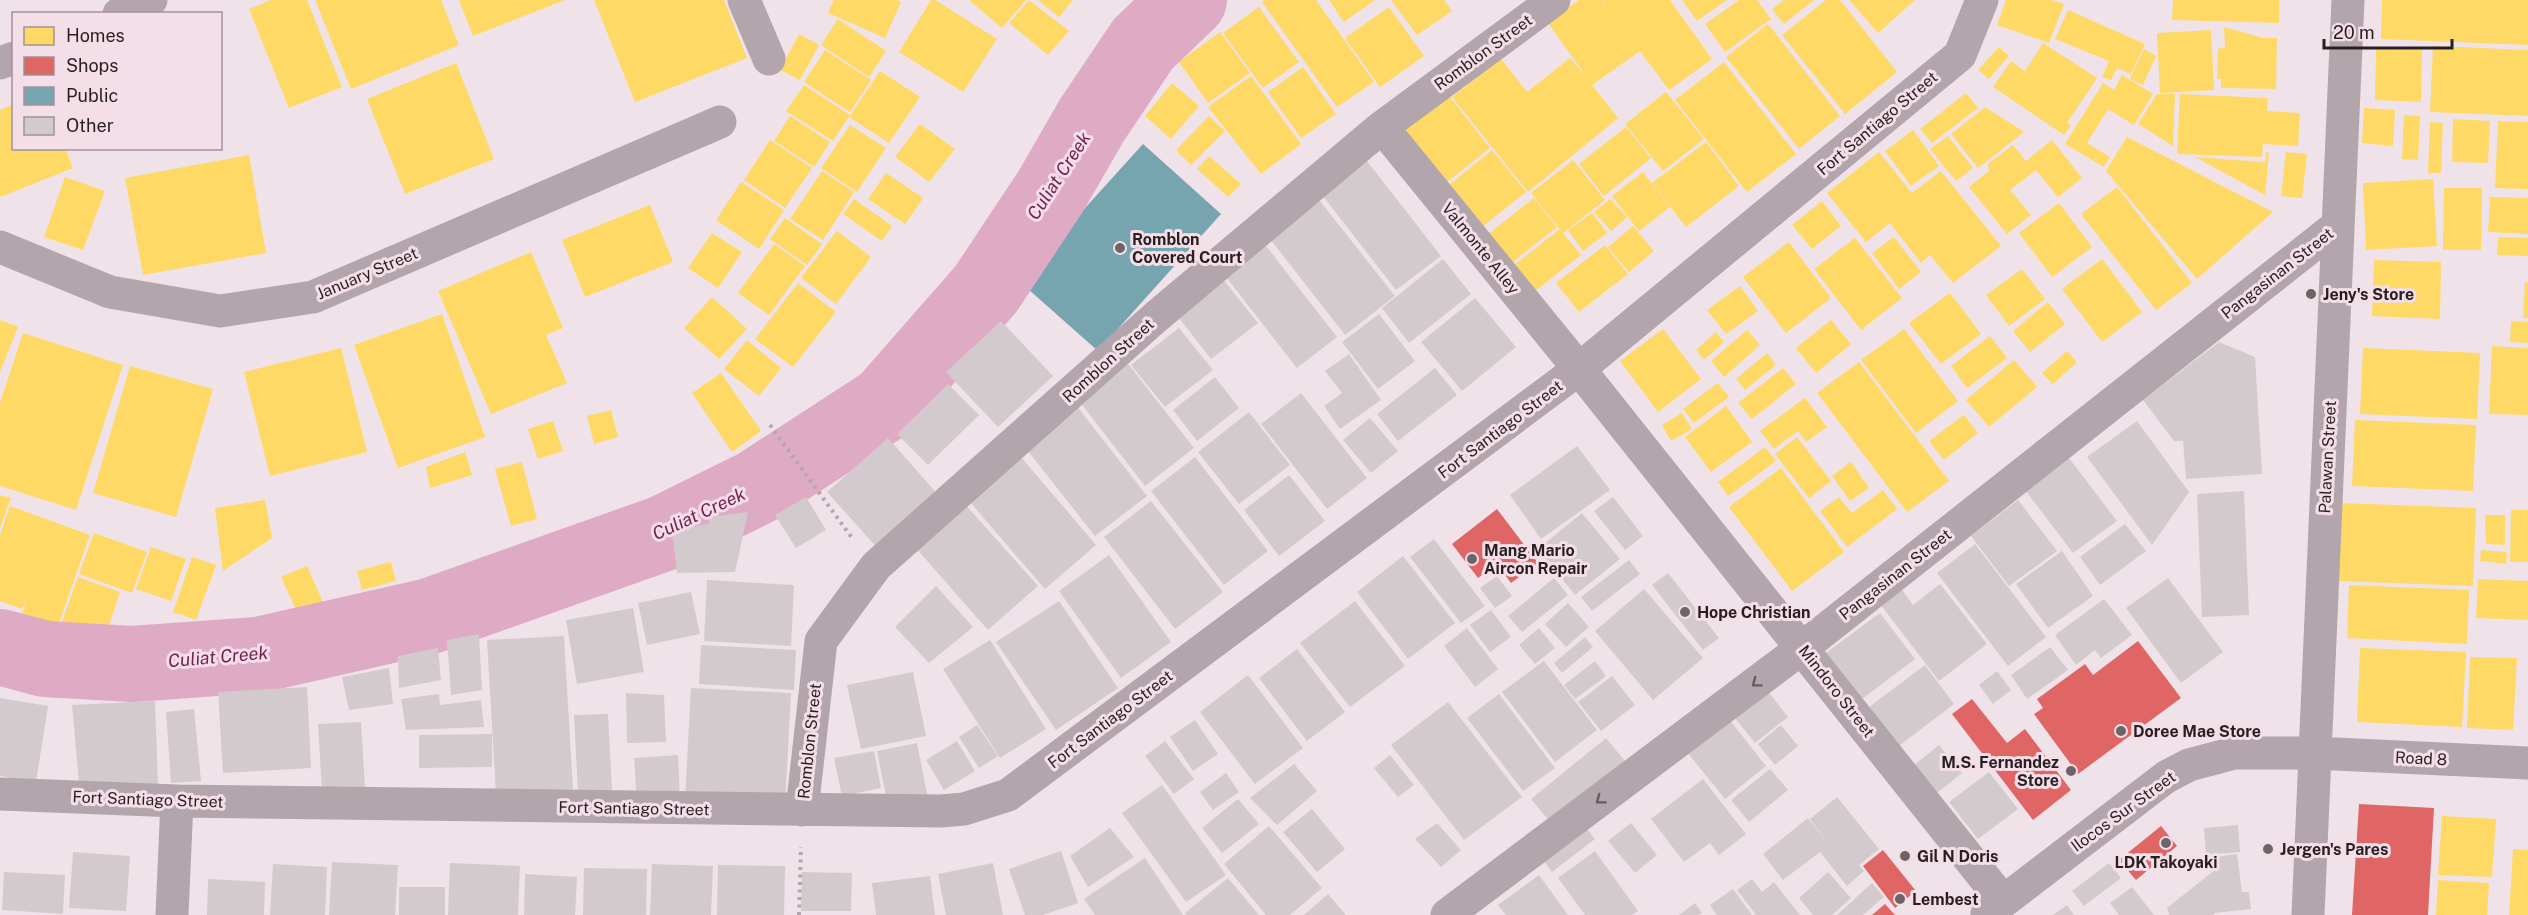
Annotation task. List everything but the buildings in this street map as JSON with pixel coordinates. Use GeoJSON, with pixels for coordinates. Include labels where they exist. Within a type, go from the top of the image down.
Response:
{"type":"FeatureCollection","features":[{"type":"Feature","properties":{"kind":"street"},"geometry":{"type":"LineString","coordinates":[[124,12],[151,0]]}},
{"type":"Feature","properties":{"kind":"street"},"geometry":{"type":"LineString","coordinates":[[744,0],[769,59]]}},
{"type":"Feature","properties":{"kind":"street","name":"Romblon Street"},"geometry":{"type":"LineString","coordinates":[[802,810],[821,641],[876,566],[1157,316],[1382,127],[1554,0]]}},
{"type":"Feature","properties":{"kind":"street","name":"Fort Santiago Street"},"geometry":{"type":"LineString","coordinates":[[0,794],[177,801],[941,811],[964,809],[1008,795],[1579,369],[1960,55],[1982,0]]}},
{"type":"Feature","properties":{"kind":"street","name":"Palawan Street"},"geometry":{"type":"LineString","coordinates":[[2308,915],[2348,0]]}},
{"type":"Feature","properties":{"kind":"street","name":"January Street"},"geometry":{"type":"LineString","coordinates":[[0,247],[110,291],[220,311],[313,297],[720,122]]}},
{"type":"Feature","properties":{"kind":"street","name":"Valmonte Alley"},"geometry":{"type":"LineString","coordinates":[[1382,127],[1579,369]]}},
{"type":"Feature","properties":{"kind":"street","name":"Pangasinan Street"},"geometry":{"type":"LineString","coordinates":[[1447,915],[1802,648],[2337,226]]}},
{"type":"Feature","properties":{"kind":"street","name":"Mindoro Street"},"geometry":{"type":"LineString","coordinates":[[1579,369],[1802,648],[1994,908]]}},
{"type":"Feature","properties":{"kind":"street","name":"Ilocos Sur Street"},"geometry":{"type":"LineString","coordinates":[[1994,908],[2145,792],[2189,765],[2234,753],[2314,753]]}},
{"type":"Feature","properties":{"kind":"street","name":"Road 8"},"geometry":{"type":"LineString","coordinates":[[2314,753],[2528,763]]}},
{"type":"Feature","properties":{"kind":"street"},"geometry":{"type":"LineString","coordinates":[[172,915],[177,801]]}},
{"type":"Feature","properties":{"kind":"path"},"geometry":{"type":"LineString","coordinates":[[770,425],[846,531]]}},
{"type":"Feature","properties":{"kind":"path"},"geometry":{"type":"LineString","coordinates":[[799,915],[802,810]]}},
{"type":"Feature","properties":{"kind":"waterway","name":"Culiat Creek"},"geometry":{"type":"LineString","coordinates":[[0,647],[45,659],[132,664],[258,655],[430,616],[664,533],[757,487],[886,403],[986,289],[1051,191],[1092,120],[1143,44],[1189,0]]}},
{"type":"Feature","properties":{"kind":"place","name":"Romblon Covered Court"},"geometry":{"type":"Point","coordinates":[1120,248]}},
{"type":"Feature","properties":{"kind":"place","name":"Jeny's Store"},"geometry":{"type":"Point","coordinates":[2311,294]}},
{"type":"Feature","properties":{"kind":"place","name":"Mang Mario Aircon Repair"},"geometry":{"type":"Point","coordinates":[1472,559]}},
{"type":"Feature","properties":{"kind":"place","name":"Hope Christian"},"geometry":{"type":"Point","coordinates":[1685,612]}},
{"type":"Feature","properties":{"kind":"place","name":"Doree Mae Store"},"geometry":{"type":"Point","coordinates":[2121,731]}},
{"type":"Feature","properties":{"kind":"place","name":"M.S. Fernandez Store"},"geometry":{"type":"Point","coordinates":[2071,771]}},
{"type":"Feature","properties":{"kind":"place","name":"LDK Takoyaki"},"geometry":{"type":"Point","coordinates":[2166,843]}},
{"type":"Feature","properties":{"kind":"place","name":"Jergen's Pares"},"geometry":{"type":"Point","coordinates":[2268,849]}},
{"type":"Feature","properties":{"kind":"place","name":"Gil N Doris"},"geometry":{"type":"Point","coordinates":[1905,856]}},
{"type":"Feature","properties":{"kind":"place","name":"Lembest"},"geometry":{"type":"Point","coordinates":[1900,899]}}]}
